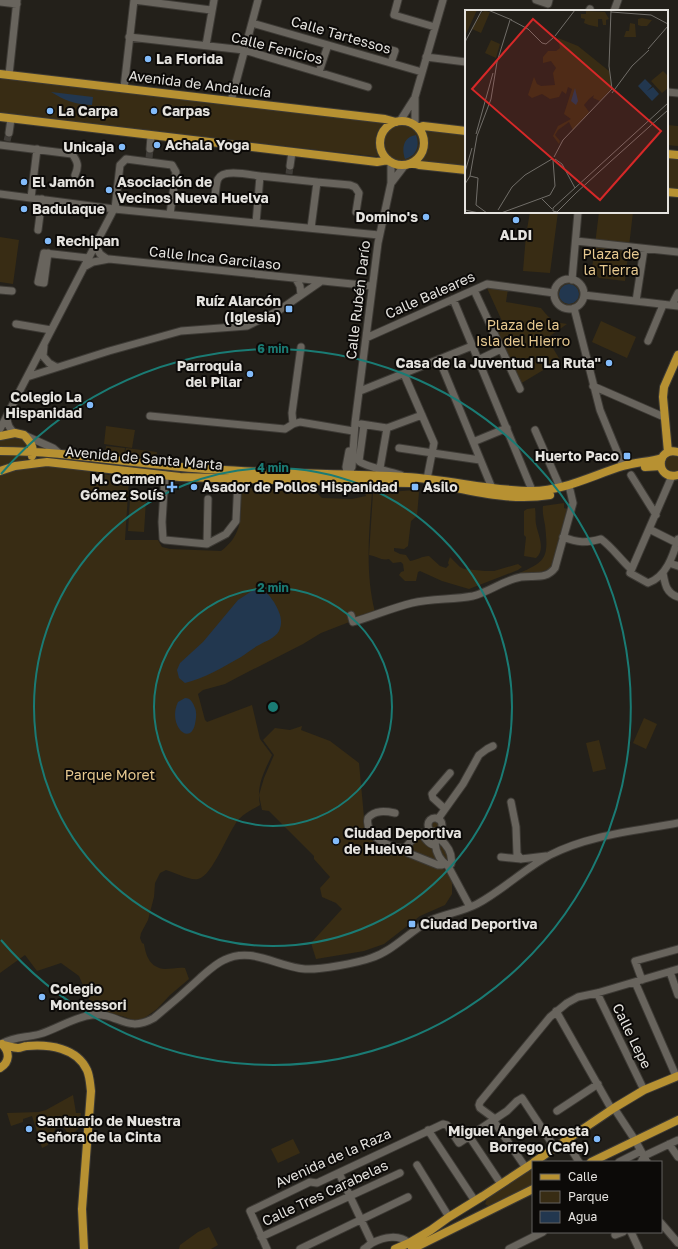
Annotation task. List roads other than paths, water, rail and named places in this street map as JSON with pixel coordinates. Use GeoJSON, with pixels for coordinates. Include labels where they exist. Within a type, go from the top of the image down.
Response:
{"type":"FeatureCollection","features":[{"type":"Feature","properties":{"kind":"main road","name":"Avenida de Andalucía"},"geometry":{"type":"LineString","coordinates":[[4,74],[385,118],[398,122]]}},
{"type":"Feature","properties":{"kind":"main road"},"geometry":{"type":"LineString","coordinates":[[0,117],[377,162],[389,161],[398,164],[465,170]]}},
{"type":"Feature","properties":{"kind":"main road"},"geometry":{"type":"LineString","coordinates":[[389,161],[384,154],[380,142],[382,135],[385,129],[390,125],[398,122],[408,122],[417,127],[424,140],[424,147],[421,154],[417,159],[409,164]]}},
{"type":"Feature","properties":{"kind":"main road"},"geometry":{"type":"LineString","coordinates":[[417,127],[423,126],[465,131]]}},
{"type":"Feature","properties":{"kind":"main road"},"geometry":{"type":"LineString","coordinates":[[668,154],[678,155]]}},
{"type":"Feature","properties":{"kind":"main road"},"geometry":{"type":"LineString","coordinates":[[668,192],[678,193]]}},
{"type":"Feature","properties":{"kind":"main road"},"geometry":{"type":"LineString","coordinates":[[675,476],[665,473],[661,462],[668,452],[664,417],[664,387],[678,355]]}},
{"type":"Feature","properties":{"kind":"main road"},"geometry":{"type":"LineString","coordinates":[[0,436],[3,434],[15,433],[24,435],[31,444],[33,451],[28,464]]}},
{"type":"Feature","properties":{"kind":"main road","name":"Avenida de Santa Marta"},"geometry":{"type":"LineString","coordinates":[[0,451],[33,451],[180,467],[252,472],[335,474],[426,481]]}},
{"type":"Feature","properties":{"kind":"main road"},"geometry":{"type":"LineString","coordinates":[[668,452],[678,452]]}},
{"type":"Feature","properties":{"kind":"main road","name":"Avenida de Santa Marta"},"geometry":{"type":"LineString","coordinates":[[534,494],[560,488],[623,466],[652,461],[661,462]]}},
{"type":"Feature","properties":{"kind":"main road","name":"Avenida de Santa Marta"},"geometry":{"type":"LineString","coordinates":[[0,471],[5,468],[47,462],[180,477],[238,479],[360,475],[407,477],[491,491],[534,494],[570,490],[624,471],[661,462]]}},
{"type":"Feature","properties":{"kind":"main road"},"geometry":{"type":"LineString","coordinates":[[2,1044],[17,1048],[27,1046],[53,1047],[72,1053],[80,1060],[90,1078],[92,1091],[82,1209],[84,1249]]}},
{"type":"Feature","properties":{"kind":"main road"},"geometry":{"type":"LineString","coordinates":[[0,1068],[7,1062],[8,1057],[8,1052],[2,1044]]}},
{"type":"Feature","properties":{"kind":"main road"},"geometry":{"type":"LineString","coordinates":[[8,1057],[17,1048]]}},
{"type":"Feature","properties":{"kind":"main road"},"geometry":{"type":"LineString","coordinates":[[536,1161],[644,1090],[677,1076]]}},
{"type":"Feature","properties":{"kind":"main road"},"geometry":{"type":"LineString","coordinates":[[593,1161],[678,1120]]}},
{"type":"Feature","properties":{"kind":"main road"},"geometry":{"type":"LineString","coordinates":[[410,1246],[449,1217],[473,1203],[532,1164]]}},
{"type":"Feature","properties":{"kind":"main road"},"geometry":{"type":"LineString","coordinates":[[399,1248],[410,1246],[532,1190]]}},
{"type":"Feature","properties":{"kind":"main road"},"geometry":{"type":"LineString","coordinates":[[483,1196],[482,1207],[490,1210]]}},
{"type":"Feature","properties":{"kind":"main road"},"geometry":{"type":"LineString","coordinates":[[472,1219],[479,1211],[479,1208],[473,1203]]}},
{"type":"Feature","properties":{"kind":"street"},"geometry":{"type":"LineString","coordinates":[[124,88],[134,0],[161,2],[211,10]]}},
{"type":"Feature","properties":{"kind":"street"},"geometry":{"type":"LineString","coordinates":[[206,45],[211,10],[214,0]]}},
{"type":"Feature","properties":{"kind":"street"},"geometry":{"type":"LineString","coordinates":[[231,101],[258,0]]}},
{"type":"Feature","properties":{"kind":"street"},"geometry":{"type":"LineString","coordinates":[[398,0],[394,15],[435,27]]}},
{"type":"Feature","properties":{"kind":"street"},"geometry":{"type":"LineString","coordinates":[[398,122],[415,97],[443,0]]}},
{"type":"Feature","properties":{"kind":"street"},"geometry":{"type":"LineString","coordinates":[[536,0],[548,4],[549,0]]}},
{"type":"Feature","properties":{"kind":"street"},"geometry":{"type":"LineString","coordinates":[[614,10],[618,0]]}},
{"type":"Feature","properties":{"kind":"street"},"geometry":{"type":"LineString","coordinates":[[0,2],[17,2],[4,74]]}},
{"type":"Feature","properties":{"kind":"street","name":"Calle Tartessos"},"geometry":{"type":"LineString","coordinates":[[252,22],[422,72]]}},
{"type":"Feature","properties":{"kind":"street","name":"Calle Fenicios"},"geometry":{"type":"LineString","coordinates":[[129,37],[244,50],[368,87]]}},
{"type":"Feature","properties":{"kind":"street"},"geometry":{"type":"LineString","coordinates":[[319,72],[328,45]]}},
{"type":"Feature","properties":{"kind":"street"},"geometry":{"type":"LineString","coordinates":[[376,46],[395,51],[391,63]]}},
{"type":"Feature","properties":{"kind":"street"},"geometry":{"type":"LineString","coordinates":[[426,57],[465,62]]}},
{"type":"Feature","properties":{"kind":"street"},"geometry":{"type":"LineString","coordinates":[[668,92],[678,93]]}},
{"type":"Feature","properties":{"kind":"street"},"geometry":{"type":"LineString","coordinates":[[415,97],[417,127]]}},
{"type":"Feature","properties":{"kind":"street"},"geometry":{"type":"LineString","coordinates":[[8,133],[11,119]]}},
{"type":"Feature","properties":{"kind":"street"},"geometry":{"type":"LineString","coordinates":[[150,149],[151,136]]}},
{"type":"Feature","properties":{"kind":"street"},"geometry":{"type":"LineString","coordinates":[[4,144],[72,154],[78,161],[78,168],[75,175]]}},
{"type":"Feature","properties":{"kind":"street"},"geometry":{"type":"LineString","coordinates":[[31,198],[37,149]]}},
{"type":"Feature","properties":{"kind":"street"},"geometry":{"type":"LineString","coordinates":[[290,166],[292,152]]}},
{"type":"Feature","properties":{"kind":"street"},"geometry":{"type":"LineString","coordinates":[[0,430],[114,209],[120,164],[126,159],[148,160],[172,165],[176,172],[170,214]]}},
{"type":"Feature","properties":{"kind":"street","name":"Calle Rubén Darío"},"geometry":{"type":"LineString","coordinates":[[348,475],[379,235],[392,182],[389,161]]}},
{"type":"Feature","properties":{"kind":"street"},"geometry":{"type":"LineString","coordinates":[[377,162],[387,168],[392,182]]}},
{"type":"Feature","properties":{"kind":"street","name":"Calle Rubén Darío"},"geometry":{"type":"LineString","coordinates":[[392,182],[409,164]]}},
{"type":"Feature","properties":{"kind":"street"},"geometry":{"type":"LineString","coordinates":[[215,194],[218,178],[229,172],[260,176],[288,176],[317,182],[350,185],[355,187],[359,193],[356,212]]}},
{"type":"Feature","properties":{"kind":"street"},"geometry":{"type":"LineString","coordinates":[[256,223],[260,176]]}},
{"type":"Feature","properties":{"kind":"street"},"geometry":{"type":"LineString","coordinates":[[311,228],[317,182]]}},
{"type":"Feature","properties":{"kind":"street"},"geometry":{"type":"LineString","coordinates":[[0,194],[114,209],[379,235]]}},
{"type":"Feature","properties":{"kind":"street"},"geometry":{"type":"LineString","coordinates":[[38,230],[42,199]]}},
{"type":"Feature","properties":{"kind":"street"},"geometry":{"type":"LineString","coordinates":[[572,280],[578,213]]}},
{"type":"Feature","properties":{"kind":"street"},"geometry":{"type":"LineString","coordinates":[[576,241],[678,252]]}},
{"type":"Feature","properties":{"kind":"street"},"geometry":{"type":"LineString","coordinates":[[95,245],[100,254],[107,259]]}},
{"type":"Feature","properties":{"kind":"street"},"geometry":{"type":"LineString","coordinates":[[636,301],[644,249]]}},
{"type":"Feature","properties":{"kind":"street"},"geometry":{"type":"LineString","coordinates":[[48,253],[88,258]]}},
{"type":"Feature","properties":{"kind":"street","name":"Calle Inca Garcilaso"},"geometry":{"type":"LineString","coordinates":[[84,267],[93,262],[107,259],[320,282],[372,286]]}},
{"type":"Feature","properties":{"kind":"street"},"geometry":{"type":"LineString","coordinates":[[296,279],[300,286],[301,295]]}},
{"type":"Feature","properties":{"kind":"street"},"geometry":{"type":"LineString","coordinates":[[564,280],[572,280],[576,281],[582,287],[584,295],[581,304],[574,308],[564,308],[556,303],[554,293],[555,289],[560,282],[564,280]]}},
{"type":"Feature","properties":{"kind":"street"},"geometry":{"type":"LineString","coordinates":[[27,377],[181,330],[247,326],[269,316],[320,282]]}},
{"type":"Feature","properties":{"kind":"street","name":"Calle Baleares"},"geometry":{"type":"LineString","coordinates":[[366,338],[487,284],[554,293]]}},
{"type":"Feature","properties":{"kind":"street"},"geometry":{"type":"LineString","coordinates":[[0,290],[12,292]]}},
{"type":"Feature","properties":{"kind":"street"},"geometry":{"type":"LineString","coordinates":[[474,290],[520,389]]}},
{"type":"Feature","properties":{"kind":"street"},"geometry":{"type":"LineString","coordinates":[[584,295],[675,306],[678,293]]}},
{"type":"Feature","properties":{"kind":"street"},"geometry":{"type":"LineString","coordinates":[[453,299],[534,494]]}},
{"type":"Feature","properties":{"kind":"street"},"geometry":{"type":"LineString","coordinates":[[648,341],[663,305]]}},
{"type":"Feature","properties":{"kind":"street"},"geometry":{"type":"LineString","coordinates":[[574,308],[600,410],[623,466]]}},
{"type":"Feature","properties":{"kind":"street"},"geometry":{"type":"LineString","coordinates":[[16,324],[51,330]]}},
{"type":"Feature","properties":{"kind":"street"},"geometry":{"type":"LineString","coordinates":[[45,342],[44,356],[49,363],[56,367]]}},
{"type":"Feature","properties":{"kind":"street"},"geometry":{"type":"LineString","coordinates":[[360,391],[472,346]]}},
{"type":"Feature","properties":{"kind":"street"},"geometry":{"type":"LineString","coordinates":[[293,424],[292,413],[301,347]]}},
{"type":"Feature","properties":{"kind":"street"},"geometry":{"type":"LineString","coordinates":[[478,360],[502,349]]}},
{"type":"Feature","properties":{"kind":"street"},"geometry":{"type":"LineString","coordinates":[[438,359],[473,442],[491,491]]}},
{"type":"Feature","properties":{"kind":"street"},"geometry":{"type":"LineString","coordinates":[[404,374],[434,443],[426,481]]}},
{"type":"Feature","properties":{"kind":"street"},"geometry":{"type":"LineString","coordinates":[[593,386],[664,417]]}},
{"type":"Feature","properties":{"kind":"street"},"geometry":{"type":"LineString","coordinates":[[7,414],[7,422],[9,427],[15,433]]}},
{"type":"Feature","properties":{"kind":"street"},"geometry":{"type":"LineString","coordinates":[[355,423],[387,428],[422,415]]}},
{"type":"Feature","properties":{"kind":"street"},"geometry":{"type":"LineString","coordinates":[[150,416],[285,429],[300,422],[353,431]]}},
{"type":"Feature","properties":{"kind":"street","name":"Calle Rubén Darío"},"geometry":{"type":"LineString","coordinates":[[348,475],[355,423]]}},
{"type":"Feature","properties":{"kind":"street"},"geometry":{"type":"LineString","coordinates":[[364,425],[359,461],[362,464],[407,477]]}},
{"type":"Feature","properties":{"kind":"street"},"geometry":{"type":"LineString","coordinates":[[380,468],[387,428]]}},
{"type":"Feature","properties":{"kind":"street"},"geometry":{"type":"LineString","coordinates":[[473,442],[507,428]]}},
{"type":"Feature","properties":{"kind":"street"},"geometry":{"type":"LineString","coordinates":[[536,430],[560,488]]}},
{"type":"Feature","properties":{"kind":"street"},"geometry":{"type":"LineString","coordinates":[[24,435],[53,448],[60,454]]}},
{"type":"Feature","properties":{"kind":"street"},"geometry":{"type":"LineString","coordinates":[[399,448],[480,460]]}},
{"type":"Feature","properties":{"kind":"street"},"geometry":{"type":"LineString","coordinates":[[165,475],[161,528],[163,539],[207,544],[226,534],[236,520],[238,479]]}},
{"type":"Feature","properties":{"kind":"street"},"geometry":{"type":"LineString","coordinates":[[631,475],[656,516]]}},
{"type":"Feature","properties":{"kind":"street"},"geometry":{"type":"LineString","coordinates":[[630,571],[675,476]]}},
{"type":"Feature","properties":{"kind":"street"},"geometry":{"type":"LineString","coordinates":[[351,615],[353,622],[412,603],[426,600],[474,596],[500,584],[521,577],[539,577],[552,572],[555,568],[573,503],[570,490]]}},
{"type":"Feature","properties":{"kind":"street"},"geometry":{"type":"LineString","coordinates":[[207,544],[208,499]]}},
{"type":"Feature","properties":{"kind":"street"},"geometry":{"type":"LineString","coordinates":[[564,537],[577,542],[601,539],[610,546],[630,571],[648,583],[663,573],[669,563],[677,541],[649,529]]}},
{"type":"Feature","properties":{"kind":"street"},"geometry":{"type":"LineString","coordinates":[[669,563],[678,566]]}},
{"type":"Feature","properties":{"kind":"street"},"geometry":{"type":"LineString","coordinates":[[663,573],[666,587],[670,593],[678,598]]}},
{"type":"Feature","properties":{"kind":"street"},"geometry":{"type":"LineString","coordinates":[[438,819],[444,808],[463,784],[479,755],[493,746]]}},
{"type":"Feature","properties":{"kind":"street"},"geometry":{"type":"LineString","coordinates":[[444,808],[433,798],[432,794],[450,773]]}},
{"type":"Feature","properties":{"kind":"street"},"geometry":{"type":"LineString","coordinates":[[511,802],[516,827],[517,854],[521,859]]}},
{"type":"Feature","properties":{"kind":"street"},"geometry":{"type":"LineString","coordinates":[[395,812],[380,811],[372,813],[368,818],[368,826],[371,832],[384,843],[398,849],[405,848],[418,833],[421,833],[433,846],[442,826],[438,819]]}},
{"type":"Feature","properties":{"kind":"street"},"geometry":{"type":"LineString","coordinates":[[438,819],[433,818],[428,823],[429,830],[436,839],[440,857],[470,907]]}},
{"type":"Feature","properties":{"kind":"street"},"geometry":{"type":"LineString","coordinates":[[2,1044],[11,1039],[39,1034],[92,1015],[106,1016],[127,1024],[147,1022],[154,1018],[223,960],[240,955],[247,954],[292,967],[306,969],[317,969],[372,958],[384,952],[431,920],[470,907],[498,891],[533,865],[550,855],[586,841],[678,823]]}},
{"type":"Feature","properties":{"kind":"street"},"geometry":{"type":"LineString","coordinates":[[405,848],[408,852],[438,865],[451,864],[452,859],[450,852],[440,839],[436,839]]}},
{"type":"Feature","properties":{"kind":"street"},"geometry":{"type":"LineString","coordinates":[[501,857],[521,859],[550,855]]}},
{"type":"Feature","properties":{"kind":"street"},"geometry":{"type":"LineString","coordinates":[[677,1076],[638,981],[635,961],[678,948]]}},
{"type":"Feature","properties":{"kind":"street"},"geometry":{"type":"LineString","coordinates":[[526,1168],[494,1119],[480,1108],[480,1102],[556,1011],[578,997],[597,993],[678,969]]}},
{"type":"Feature","properties":{"kind":"street"},"geometry":{"type":"LineString","coordinates":[[670,972],[678,995]]}},
{"type":"Feature","properties":{"kind":"street","name":"Calle Lepe"},"geometry":{"type":"LineString","coordinates":[[597,993],[644,1090]]}},
{"type":"Feature","properties":{"kind":"street"},"geometry":{"type":"LineString","coordinates":[[556,1011],[613,1109],[635,1140],[643,1158]]}},
{"type":"Feature","properties":{"kind":"street"},"geometry":{"type":"LineString","coordinates":[[557,1111],[598,1084]]}},
{"type":"Feature","properties":{"kind":"street"},"geometry":{"type":"LineString","coordinates":[[501,1184],[469,1136],[507,1110],[517,1101],[522,1098],[556,1148]]}},
{"type":"Feature","properties":{"kind":"street","name":"Avenida de la Raza"},"geometry":{"type":"LineString","coordinates":[[261,1237],[250,1211],[310,1182],[317,1183],[443,1124],[447,1125],[459,1143],[469,1136]]}},
{"type":"Feature","properties":{"kind":"street"},"geometry":{"type":"LineString","coordinates":[[428,1130],[473,1203]]}},
{"type":"Feature","properties":{"kind":"street"},"geometry":{"type":"LineString","coordinates":[[625,1161],[643,1158],[678,1140]]}},
{"type":"Feature","properties":{"kind":"street"},"geometry":{"type":"LineString","coordinates":[[566,1141],[578,1161]]}},
{"type":"Feature","properties":{"kind":"street"},"geometry":{"type":"LineString","coordinates":[[669,1144],[678,1157]]}},
{"type":"Feature","properties":{"kind":"street"},"geometry":{"type":"LineString","coordinates":[[417,1165],[449,1217]]}},
{"type":"Feature","properties":{"kind":"street","name":"Calle Tres Carabelas"},"geometry":{"type":"LineString","coordinates":[[261,1237],[400,1172]]}},
{"type":"Feature","properties":{"kind":"street"},"geometry":{"type":"LineString","coordinates":[[339,1173],[372,1243]]}},
{"type":"Feature","properties":{"kind":"street"},"geometry":{"type":"LineString","coordinates":[[300,1249],[408,1197]]}},
{"type":"Feature","properties":{"kind":"street"},"geometry":{"type":"LineString","coordinates":[[662,1224],[678,1243]]}},
{"type":"Feature","properties":{"kind":"street"},"geometry":{"type":"LineString","coordinates":[[509,1249],[541,1233]]}},
{"type":"Feature","properties":{"kind":"street"},"geometry":{"type":"LineString","coordinates":[[615,1235],[620,1233]]}},
{"type":"Feature","properties":{"kind":"street"},"geometry":{"type":"LineString","coordinates":[[631,1233],[639,1249]]}},
{"type":"Feature","properties":{"kind":"street"},"geometry":{"type":"LineString","coordinates":[[261,1237],[267,1249]]}},
{"type":"Feature","properties":{"kind":"street"},"geometry":{"type":"LineString","coordinates":[[364,1249],[372,1243],[396,1237],[404,1238],[410,1246]]}},
{"type":"Feature","properties":{"kind":"water"},"geometry":{"type":"Polygon","coordinates":[[[51,92],[93,97],[92,105],[70,102],[51,92]]]}},
{"type":"Feature","properties":{"kind":"water"},"geometry":{"type":"Polygon","coordinates":[[[416,135],[418,143],[415,153],[409,158],[405,159],[403,150],[404,143],[412,136],[416,135]]]}},
{"type":"Feature","properties":{"kind":"water"},"geometry":{"type":"Polygon","coordinates":[[[569,284],[576,287],[579,294],[576,301],[569,304],[562,301],[559,294],[562,287],[569,284]]]}},
{"type":"Feature","properties":{"kind":"water"},"geometry":{"type":"Polygon","coordinates":[[[255,589],[266,592],[278,609],[281,623],[279,631],[275,636],[241,657],[199,679],[185,683],[179,678],[177,670],[180,663],[203,642],[238,600],[255,589]]]}},
{"type":"Feature","properties":{"kind":"water"},"geometry":{"type":"Polygon","coordinates":[[[185,698],[192,701],[196,712],[195,724],[189,734],[180,730],[175,718],[175,710],[178,702],[185,698]]]}},
{"type":"Feature","properties":{"kind":"tunnel"},"geometry":{"type":"LineString","coordinates":[[7,141],[9,133]]}},
{"type":"Feature","properties":{"kind":"tunnel"},"geometry":{"type":"LineString","coordinates":[[149,158],[150,149]]}},
{"type":"Feature","properties":{"kind":"tunnel"},"geometry":{"type":"LineString","coordinates":[[289,174],[290,166]]}},
{"type":"Feature","properties":{"kind":"place","name":"La Florida"},"geometry":{"type":"Point","coordinates":[148,59]}},
{"type":"Feature","properties":{"kind":"place","name":"La Carpa"},"geometry":{"type":"Point","coordinates":[50,111]}},
{"type":"Feature","properties":{"kind":"place","name":"Carpas"},"geometry":{"type":"Point","coordinates":[154,111]}},
{"type":"Feature","properties":{"kind":"place","name":"Achala Yoga"},"geometry":{"type":"Point","coordinates":[157,145]}},
{"type":"Feature","properties":{"kind":"place","name":"Unicaja"},"geometry":{"type":"Point","coordinates":[122,147]}},
{"type":"Feature","properties":{"kind":"place","name":"El Jamón"},"geometry":{"type":"Point","coordinates":[24,182]}},
{"type":"Feature","properties":{"kind":"place","name":"Asociación de Vecinos Nueva Huelva"},"geometry":{"type":"Point","coordinates":[109,190]}},
{"type":"Feature","properties":{"kind":"place","name":"Badulaque"},"geometry":{"type":"Point","coordinates":[24,209]}},
{"type":"Feature","properties":{"kind":"place","name":"Domino's"},"geometry":{"type":"Point","coordinates":[426,217]}},
{"type":"Feature","properties":{"kind":"place","name":"ALDI"},"geometry":{"type":"Point","coordinates":[516,220]}},
{"type":"Feature","properties":{"kind":"place","name":"Rechipan"},"geometry":{"type":"Point","coordinates":[48,241]}},
{"type":"Feature","properties":{"kind":"place","name":"Ruíz Alarcón (Iglesia)"},"geometry":{"type":"Point","coordinates":[289,309]}},
{"type":"Feature","properties":{"kind":"place","name":"Casa de la Juventud \"La Ruta\""},"geometry":{"type":"Point","coordinates":[609,363]}},
{"type":"Feature","properties":{"kind":"place","name":"Parroquia del Pilar"},"geometry":{"type":"Point","coordinates":[250,374]}},
{"type":"Feature","properties":{"kind":"place","name":"Colegio La Hispanidad"},"geometry":{"type":"Point","coordinates":[90,405]}},
{"type":"Feature","properties":{"kind":"place","name":"Huerto Paco"},"geometry":{"type":"Point","coordinates":[627,456]}},
{"type":"Feature","properties":{"kind":"place","name":"M. Carmen Gómez Solís"},"geometry":{"type":"Point","coordinates":[172,487]}},
{"type":"Feature","properties":{"kind":"place","name":"Asador de Pollos Hispanidad"},"geometry":{"type":"Point","coordinates":[194,487]}},
{"type":"Feature","properties":{"kind":"place","name":"Asilo"},"geometry":{"type":"Point","coordinates":[415,487]}},
{"type":"Feature","properties":{"kind":"place","name":"Ciudad Deportiva de Huelva"},"geometry":{"type":"Point","coordinates":[336,841]}},
{"type":"Feature","properties":{"kind":"place","name":"Ciudad Deportiva"},"geometry":{"type":"Point","coordinates":[412,924]}},
{"type":"Feature","properties":{"kind":"place","name":"Colegio Montessori"},"geometry":{"type":"Point","coordinates":[42,997]}},
{"type":"Feature","properties":{"kind":"place","name":"Santuario de Nuestra Señora de la Cinta"},"geometry":{"type":"Point","coordinates":[29,1129]}},
{"type":"Feature","properties":{"kind":"place","name":"Miguel Angel Acosta Borrego (Cafe)"},"geometry":{"type":"Point","coordinates":[597,1139]}},
{"type":"Feature","properties":{"kind":"park label","name":"Plaza de la Tierra"},"geometry":{"type":"Point","coordinates":[611,262]}},
{"type":"Feature","properties":{"kind":"park label","name":"Plaza de la Isla del Hierro"},"geometry":{"type":"Point","coordinates":[523,334]}},
{"type":"Feature","properties":{"kind":"park label","name":"Parque Moret"},"geometry":{"type":"Point","coordinates":[110,775]}}]}
